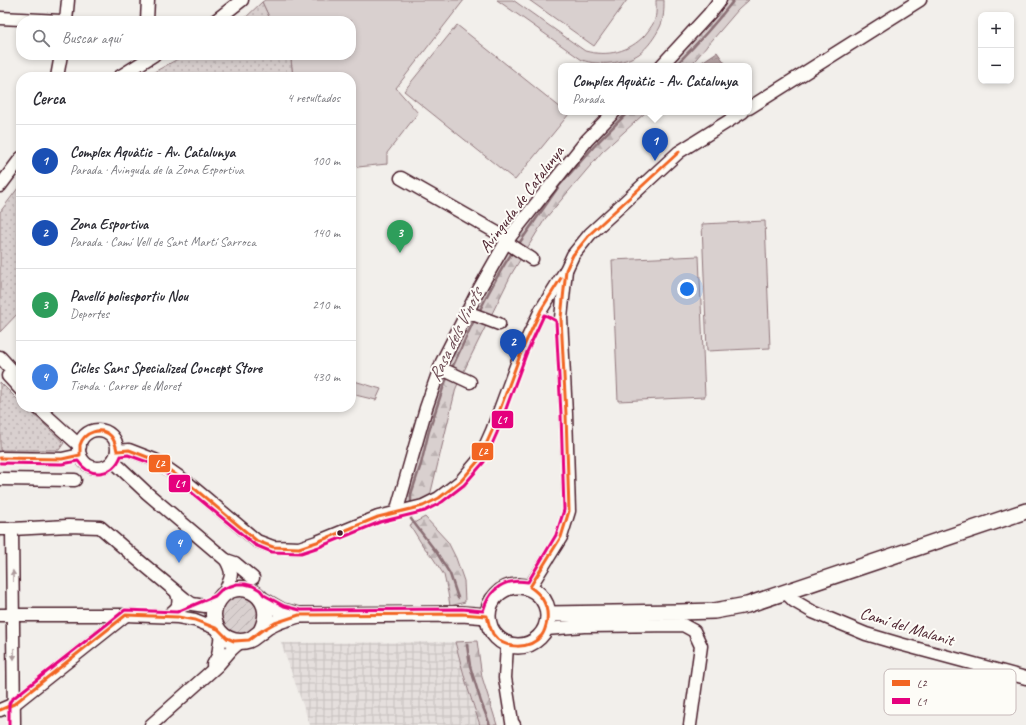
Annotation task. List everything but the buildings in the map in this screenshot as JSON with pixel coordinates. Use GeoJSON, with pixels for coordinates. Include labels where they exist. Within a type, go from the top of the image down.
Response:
{"type":"FeatureCollection","features":[{"type":"Feature","properties":{"kind":"main road"},"geometry":{"type":"LineString","coordinates":[[547,622],[679,612],[714,611],[747,605],[1026,511]]}},
{"type":"Feature","properties":{"kind":"main road"},"geometry":{"type":"LineString","coordinates":[[253,578],[259,597],[265,607],[265,624],[261,631]]}},
{"type":"Feature","properties":{"kind":"main road"},"geometry":{"type":"LineString","coordinates":[[518,585],[530,587],[537,591],[546,603],[547,622],[541,636],[530,644],[520,646],[507,645],[497,638],[489,627],[487,616],[491,602],[497,594],[505,588],[518,585]]}},
{"type":"Feature","properties":{"kind":"main road"},"geometry":{"type":"LineString","coordinates":[[299,615],[275,622],[249,640],[234,641],[227,638],[219,631],[214,622],[213,615],[216,600],[230,591],[244,589],[251,591],[282,611],[299,615],[462,614],[487,616]]}},
{"type":"Feature","properties":{"kind":"street"},"geometry":{"type":"LineString","coordinates":[[66,16],[68,0]]}},
{"type":"Feature","properties":{"kind":"street"},"geometry":{"type":"LineString","coordinates":[[147,16],[148,0]]}},
{"type":"Feature","properties":{"kind":"street"},"geometry":{"type":"LineString","coordinates":[[663,63],[709,14],[720,0]]}},
{"type":"Feature","properties":{"kind":"street"},"geometry":{"type":"LineString","coordinates":[[752,106],[917,1]]}},
{"type":"Feature","properties":{"kind":"street"},"geometry":{"type":"LineString","coordinates":[[220,16],[237,2]]}},
{"type":"Feature","properties":{"kind":"street"},"geometry":{"type":"LineString","coordinates":[[0,18],[16,19]]}},
{"type":"Feature","properties":{"kind":"street"},"geometry":{"type":"LineString","coordinates":[[58,72],[60,60]]}},
{"type":"Feature","properties":{"kind":"street"},"geometry":{"type":"LineString","coordinates":[[126,72],[143,60]]}},
{"type":"Feature","properties":{"kind":"street","name":"Avinguda de Catalunya"},"geometry":{"type":"LineString","coordinates":[[396,513],[426,408],[442,362],[477,293],[507,241],[587,140],[611,115]]}},
{"type":"Feature","properties":{"kind":"street"},"geometry":{"type":"LineString","coordinates":[[115,456],[129,450],[155,460],[189,484],[257,541],[273,546],[299,548],[378,517],[423,506],[439,498],[461,481],[479,460],[492,431],[522,350],[541,310],[566,270],[573,255],[590,234],[679,152],[738,115]]}},
{"type":"Feature","properties":{"kind":"street"},"geometry":{"type":"LineString","coordinates":[[0,186],[16,165]]}},
{"type":"Feature","properties":{"kind":"street"},"geometry":{"type":"LineString","coordinates":[[401,178],[507,241],[532,258]]}},
{"type":"Feature","properties":{"kind":"street"},"geometry":{"type":"LineString","coordinates":[[530,587],[561,538],[569,511],[561,318],[566,270]]}},
{"type":"Feature","properties":{"kind":"street"},"geometry":{"type":"LineString","coordinates":[[550,294],[556,295],[563,305]]}},
{"type":"Feature","properties":{"kind":"street"},"geometry":{"type":"LineString","coordinates":[[550,294],[561,318]]}},
{"type":"Feature","properties":{"kind":"street"},"geometry":{"type":"LineString","coordinates":[[541,310],[548,311],[561,318]]}},
{"type":"Feature","properties":{"kind":"street"},"geometry":{"type":"LineString","coordinates":[[467,312],[499,324]]}},
{"type":"Feature","properties":{"kind":"street"},"geometry":{"type":"LineString","coordinates":[[0,357],[16,375]]}},
{"type":"Feature","properties":{"kind":"street"},"geometry":{"type":"LineString","coordinates":[[0,368],[16,385]]}},
{"type":"Feature","properties":{"kind":"street"},"geometry":{"type":"LineString","coordinates":[[440,368],[470,382]]}},
{"type":"Feature","properties":{"kind":"street"},"geometry":{"type":"LineString","coordinates":[[43,412],[81,446]]}},
{"type":"Feature","properties":{"kind":"street"},"geometry":{"type":"LineString","coordinates":[[0,458],[62,458],[81,446],[87,434],[99,431],[110,435],[117,445],[115,456],[109,465],[103,468],[98,468],[87,464],[83,460],[81,446],[52,412]]}},
{"type":"Feature","properties":{"kind":"street"},"geometry":{"type":"LineString","coordinates":[[115,456],[147,493],[226,560],[230,567],[232,576],[216,600],[172,617]]}},
{"type":"Feature","properties":{"kind":"street"},"geometry":{"type":"LineString","coordinates":[[0,480],[75,480]]}},
{"type":"Feature","properties":{"kind":"street"},"geometry":{"type":"LineString","coordinates":[[0,528],[12,529],[68,526],[100,527],[192,604],[216,600]]}},
{"type":"Feature","properties":{"kind":"street"},"geometry":{"type":"LineString","coordinates":[[12,529],[14,725]]}},
{"type":"Feature","properties":{"kind":"street"},"geometry":{"type":"LineString","coordinates":[[226,560],[235,563],[253,578]]}},
{"type":"Feature","properties":{"kind":"street","name":"Camí del Malanit"},"geometry":{"type":"LineString","coordinates":[[785,592],[794,602],[813,612],[866,634],[993,669]]}},
{"type":"Feature","properties":{"kind":"street"},"geometry":{"type":"LineString","coordinates":[[172,617],[179,601],[177,593]]}},
{"type":"Feature","properties":{"kind":"street"},"geometry":{"type":"LineString","coordinates":[[0,615],[126,615],[172,617],[195,620],[219,631],[218,656],[207,675]]}},
{"type":"Feature","properties":{"kind":"street"},"geometry":{"type":"LineString","coordinates":[[0,710],[14,704],[126,615]]}},
{"type":"Feature","properties":{"kind":"street"},"geometry":{"type":"LineString","coordinates":[[547,622],[584,626],[683,624],[694,631],[701,646],[690,725]]}},
{"type":"Feature","properties":{"kind":"street"},"geometry":{"type":"LineString","coordinates":[[151,725],[217,666],[241,641]]}},
{"type":"Feature","properties":{"kind":"street"},"geometry":{"type":"LineString","coordinates":[[507,645],[506,678],[512,722],[514,725]]}},
{"type":"Feature","properties":{"kind":"street","name":"Camí del Malanit"},"geometry":{"type":"LineString","coordinates":[[1016,675],[1026,678]]}},
{"type":"Feature","properties":{"kind":"shaded area"},"geometry":{"type":"Polygon","coordinates":[[[455,642],[480,725],[310,725],[281,643],[455,642]]]}},
{"type":"Feature","properties":{"kind":"green space"},"geometry":{"type":"Polygon","coordinates":[[[265,0],[464,0],[396,88],[418,113],[387,153],[387,164],[356,166],[356,72],[292,72],[291,60],[356,60],[356,16],[269,16],[262,2],[265,0]]]}},
{"type":"Feature","properties":{"kind":"green space"},"geometry":{"type":"Polygon","coordinates":[[[497,0],[513,0],[585,51],[594,53],[618,52],[632,46],[645,35],[652,25],[655,19],[656,0],[664,0],[664,10],[658,31],[654,38],[639,54],[618,62],[596,63],[582,60],[497,0]]]}},
{"type":"Feature","properties":{"kind":"green space"},"geometry":{"type":"Polygon","coordinates":[[[529,0],[627,0],[594,46],[529,0]]]}},
{"type":"Feature","properties":{"kind":"green space"},"geometry":{"type":"Polygon","coordinates":[[[726,0],[749,0],[738,10],[693,63],[666,63],[726,0]]]}},
{"type":"Feature","properties":{"kind":"green space"},"geometry":{"type":"Polygon","coordinates":[[[262,2],[269,16],[247,16],[262,2]]]}},
{"type":"Feature","properties":{"kind":"green space"},"geometry":{"type":"Polygon","coordinates":[[[457,25],[558,106],[558,115],[568,115],[515,180],[404,91],[457,25]]]}},
{"type":"Feature","properties":{"kind":"green space"},"geometry":{"type":"Polygon","coordinates":[[[176,60],[291,60],[292,72],[154,72],[176,60]]]}},
{"type":"Feature","properties":{"kind":"green space"},"geometry":{"type":"Polygon","coordinates":[[[617,115],[643,115],[602,152],[545,219],[512,273],[456,388],[430,496],[416,502],[405,503],[440,381],[480,296],[520,231],[571,165],[617,115]]]}},
{"type":"Feature","properties":{"kind":"green space"},"geometry":{"type":"Polygon","coordinates":[[[16,191],[16,315],[0,332],[0,212],[16,191]]]}},
{"type":"Feature","properties":{"kind":"green space"},"geometry":{"type":"Polygon","coordinates":[[[765,221],[770,348],[707,351],[702,224],[765,221]]]}},
{"type":"Feature","properties":{"kind":"green space"},"geometry":{"type":"Polygon","coordinates":[[[699,256],[705,397],[618,401],[612,260],[699,256]]]}},
{"type":"Feature","properties":{"kind":"green space"},"geometry":{"type":"Polygon","coordinates":[[[0,382],[16,398],[16,412],[31,412],[64,443],[59,450],[0,450],[0,382]]]}},
{"type":"Feature","properties":{"kind":"green space"},"geometry":{"type":"Polygon","coordinates":[[[356,382],[381,389],[376,400],[356,395],[356,382]]]}},
{"type":"Feature","properties":{"kind":"green space"},"geometry":{"type":"Polygon","coordinates":[[[425,517],[448,542],[456,558],[464,581],[465,602],[450,606],[444,575],[410,525],[425,517]]]}},
{"type":"Feature","properties":{"kind":"green space"},"geometry":{"type":"Polygon","coordinates":[[[245,595],[256,602],[260,614],[252,632],[240,637],[221,627],[220,606],[231,596],[245,595]]]}},
{"type":"Feature","properties":{"kind":"green space"},"geometry":{"type":"Polygon","coordinates":[[[477,641],[482,677],[497,725],[480,725],[455,642],[477,641]]]}},
{"type":"Feature","properties":{"kind":"water"},"geometry":{"type":"Polygon","coordinates":[[[717,52],[725,63],[700,63],[717,52]]]}},
{"type":"Feature","properties":{"kind":"waterway","name":"Rasa dels Vinots"},"geometry":{"type":"LineString","coordinates":[[678,63],[706,34],[734,0]]}},
{"type":"Feature","properties":{"kind":"waterway","name":"Rasa dels Vinots"},"geometry":{"type":"LineString","coordinates":[[518,245],[559,186],[598,142],[625,115]]}},
{"type":"Feature","properties":{"kind":"waterway","name":"Rasa dels Vinots"},"geometry":{"type":"LineString","coordinates":[[479,312],[504,265],[514,250]]}},
{"type":"Feature","properties":{"kind":"waterway","name":"Rasa dels Vinots"},"geometry":{"type":"LineString","coordinates":[[451,370],[475,318]]}},
{"type":"Feature","properties":{"kind":"waterway","name":"Rasa dels Vinots"},"geometry":{"type":"LineString","coordinates":[[411,505],[411,494],[421,464],[429,431],[448,376]]}},
{"type":"Feature","properties":{"kind":"waterway","name":"Rasa dels Vinots"},"geometry":{"type":"LineString","coordinates":[[411,512],[411,519],[437,553],[450,574],[458,598]]}},
{"type":"Feature","properties":{"kind":"waterway"},"geometry":{"type":"LineString","coordinates":[[467,645],[470,666],[490,725]]}},
{"type":"Feature","properties":{"kind":"transit line","name":"L2"},"geometry":{"type":"LineString","coordinates":[[0,710],[14,704],[126,615],[178,617],[195,620],[218,629],[227,638],[234,641],[249,640],[275,623],[299,615],[462,614],[487,616],[493,634],[504,643],[517,646],[537,640],[544,632],[547,621],[547,610],[544,601],[538,593],[530,587],[561,537],[569,511],[561,318],[566,270],[573,255],[590,234],[679,152]]}},
{"type":"Feature","properties":{"kind":"transit line","name":"L2"},"geometry":{"type":"LineString","coordinates":[[0,458],[62,459],[80,455],[80,445],[82,440],[93,432],[102,431],[111,436],[117,451],[129,450],[155,460],[189,484],[257,541],[273,547],[299,548],[378,517],[423,506],[439,498],[461,481],[479,460],[492,431],[522,350],[541,310],[561,278]]}},
{"type":"Feature","properties":{"kind":"transit line","name":"L1"},"geometry":{"type":"LineString","coordinates":[[0,463],[62,464],[78,461],[89,471],[101,473],[113,468],[121,456],[128,455],[153,464],[186,488],[255,545],[272,552],[301,553],[380,522],[425,511],[442,502],[464,485],[484,462],[497,433],[527,352],[544,315],[556,321],[564,510],[556,535],[528,582],[519,581],[505,583],[499,586],[490,596],[483,611],[462,609],[300,610],[284,606],[264,595],[260,590],[253,586],[245,584],[237,584],[228,587],[221,590],[215,596],[177,612],[125,610],[11,700],[9,704],[9,725]]}},
{"type":"Feature","properties":{"kind":"place","name":"Complex Aquàtic - Av. Catalunya"},"geometry":{"type":"Point","coordinates":[655,161]}},
{"type":"Feature","properties":{"kind":"place","name":"Pavelló poliesportiu Nou"},"geometry":{"type":"Point","coordinates":[400,253]}},
{"type":"Feature","properties":{"kind":"place","name":"Zona Esportiva"},"geometry":{"type":"Point","coordinates":[513,362]}},
{"type":"Feature","properties":{"kind":"place","name":"Cicles Sans Specialized Concept Store"},"geometry":{"type":"Point","coordinates":[179,563]}}]}
